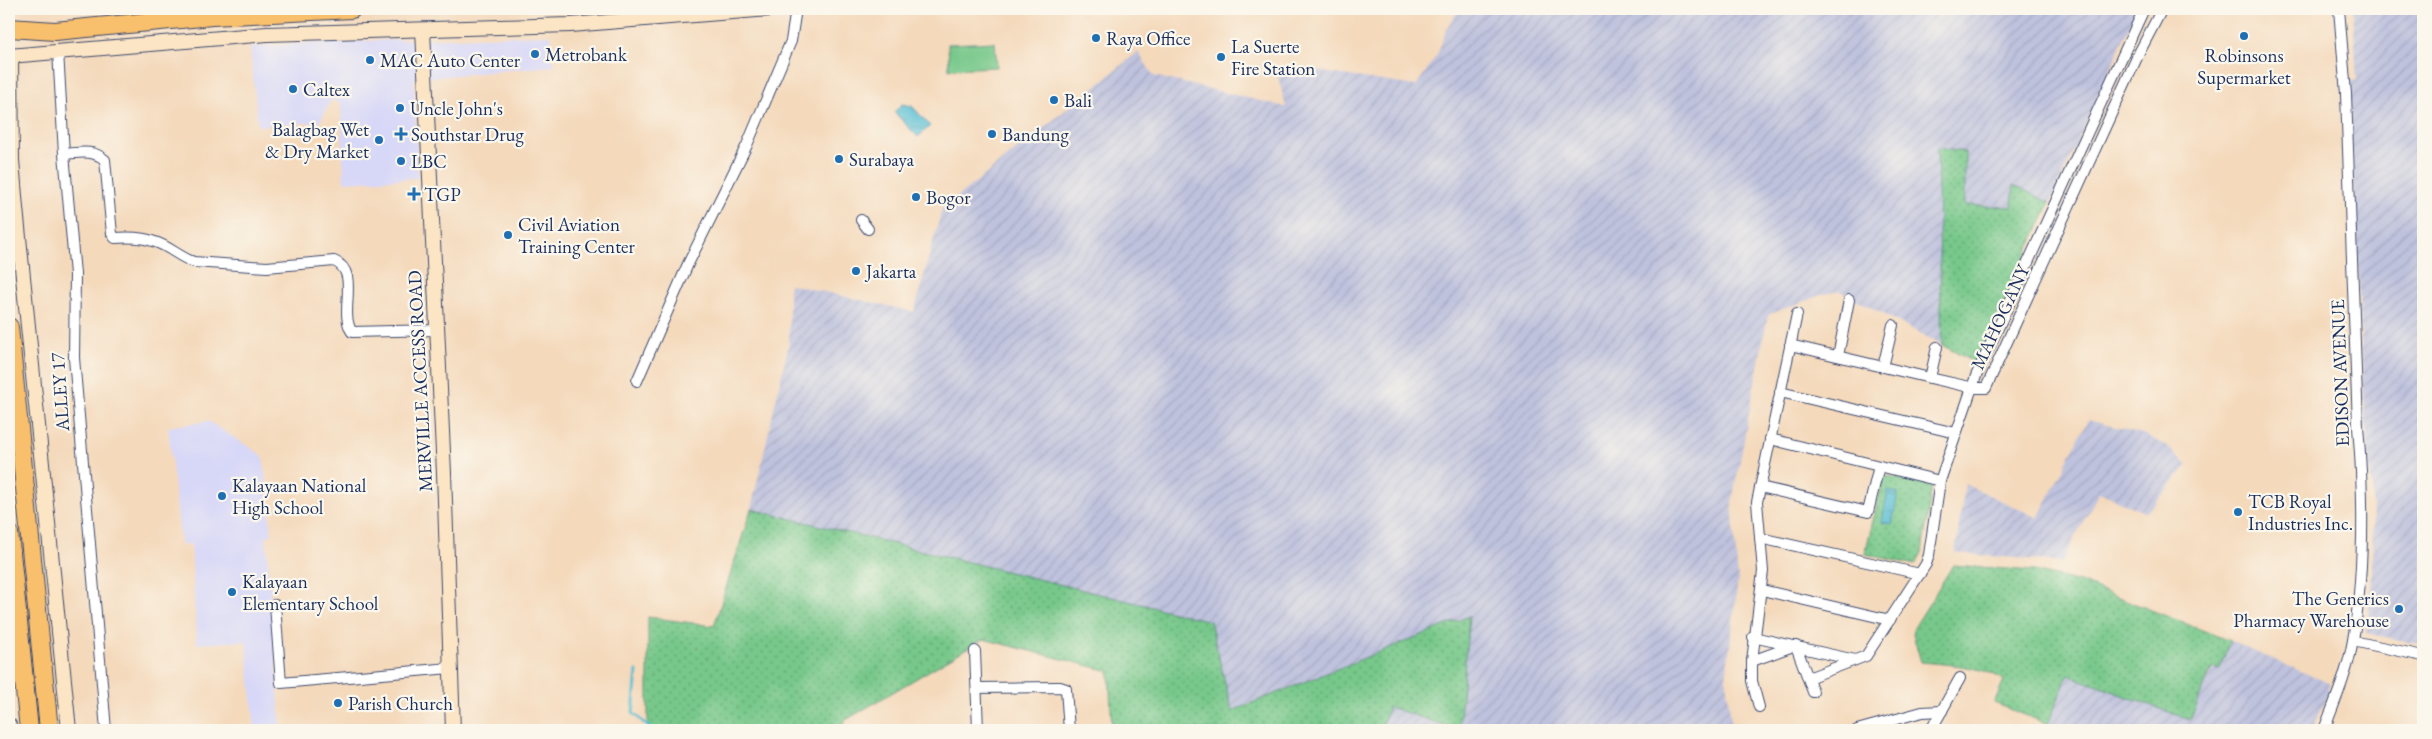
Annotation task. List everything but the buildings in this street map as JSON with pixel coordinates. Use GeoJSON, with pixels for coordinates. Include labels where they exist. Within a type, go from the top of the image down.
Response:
{"type":"FeatureCollection","features":[{"type":"Feature","properties":{"kind":"highway"},"geometry":{"type":"LineString","coordinates":[[9,28],[56,31],[160,20],[267,12],[352,9]]}},
{"type":"Feature","properties":{"kind":"highway"},"geometry":{"type":"LineString","coordinates":[[9,327],[49,730]]}},
{"type":"Feature","properties":{"kind":"highway"},"geometry":{"type":"LineString","coordinates":[[9,533],[29,730]]}},
{"type":"Feature","properties":{"kind":"main road"},"geometry":{"type":"LineString","coordinates":[[12,160],[10,56],[267,34],[570,26],[771,9]]}},
{"type":"Feature","properties":{"kind":"main road","name":"MERVILLE ACCESS ROAD"},"geometry":{"type":"LineString","coordinates":[[423,30],[444,473],[453,730]]}},
{"type":"Feature","properties":{"kind":"main road"},"geometry":{"type":"LineString","coordinates":[[9,141],[70,730]]}},
{"type":"Feature","properties":{"kind":"main road"},"geometry":{"type":"LineString","coordinates":[[9,725],[9,730]]}},
{"type":"Feature","properties":{"kind":"street"},"geometry":{"type":"LineString","coordinates":[[637,381],[688,264],[747,145],[791,41],[796,9]]}},
{"type":"Feature","properties":{"kind":"street","name":"MAHOGANY"},"geometry":{"type":"LineString","coordinates":[[2144,9],[1976,376],[1974,388],[1986,388],[2005,350],[2142,45],[2162,9]]}},
{"type":"Feature","properties":{"kind":"street","name":"EDISON AVENUE"},"geometry":{"type":"LineString","coordinates":[[2324,730],[2342,683],[2353,641],[2361,571],[2362,503],[2346,94],[2339,9]]}},
{"type":"Feature","properties":{"kind":"street"},"geometry":{"type":"LineString","coordinates":[[2130,39],[2142,45]]}},
{"type":"Feature","properties":{"kind":"street","name":"ALLEY 17"},"geometry":{"type":"LineString","coordinates":[[58,51],[64,154],[75,274],[74,358],[106,730]]}},
{"type":"Feature","properties":{"kind":"street"},"geometry":{"type":"LineString","coordinates":[[64,154],[89,152],[98,154],[105,160],[112,234],[115,238],[131,237],[156,242],[185,259],[194,262],[267,267],[334,261],[342,264],[347,272],[347,308],[352,332],[436,330]]}},
{"type":"Feature","properties":{"kind":"street"},"geometry":{"type":"LineString","coordinates":[[861,220],[868,229]]}},
{"type":"Feature","properties":{"kind":"street"},"geometry":{"type":"LineString","coordinates":[[1838,356],[1849,300]]}},
{"type":"Feature","properties":{"kind":"street"},"geometry":{"type":"LineString","coordinates":[[1759,707],[1752,681],[1754,637],[1762,590],[1757,502],[1797,314]]}},
{"type":"Feature","properties":{"kind":"street"},"geometry":{"type":"LineString","coordinates":[[1883,367],[1892,325]]}},
{"type":"Feature","properties":{"kind":"street"},"geometry":{"type":"LineString","coordinates":[[1991,343],[2005,350]]}},
{"type":"Feature","properties":{"kind":"street"},"geometry":{"type":"LineString","coordinates":[[1790,345],[1974,388],[1940,480],[1929,555],[1920,574],[1866,656],[1808,678]]}},
{"type":"Feature","properties":{"kind":"street"},"geometry":{"type":"LineString","coordinates":[[1930,378],[1937,347]]}},
{"type":"Feature","properties":{"kind":"street"},"geometry":{"type":"LineString","coordinates":[[1780,392],[1956,433]]}},
{"type":"Feature","properties":{"kind":"street"},"geometry":{"type":"LineString","coordinates":[[1770,439],[1940,480]]}},
{"type":"Feature","properties":{"kind":"street"},"geometry":{"type":"LineString","coordinates":[[1760,487],[1868,512],[1879,466]]}},
{"type":"Feature","properties":{"kind":"street"},"geometry":{"type":"LineString","coordinates":[[1760,538],[1920,574]]}},
{"type":"Feature","properties":{"kind":"street"},"geometry":{"type":"LineString","coordinates":[[1762,590],[1890,620]]}},
{"type":"Feature","properties":{"kind":"street"},"geometry":{"type":"LineString","coordinates":[[274,605],[280,681],[450,668]]}},
{"type":"Feature","properties":{"kind":"street"},"geometry":{"type":"LineString","coordinates":[[1754,637],[1856,660]]}},
{"type":"Feature","properties":{"kind":"street"},"geometry":{"type":"LineString","coordinates":[[2353,641],[2423,656]]}},
{"type":"Feature","properties":{"kind":"street"},"geometry":{"type":"LineString","coordinates":[[1752,661],[1795,646]]}},
{"type":"Feature","properties":{"kind":"street"},"geometry":{"type":"LineString","coordinates":[[1795,646],[1813,692]]}},
{"type":"Feature","properties":{"kind":"street"},"geometry":{"type":"LineString","coordinates":[[974,652],[978,730]]}},
{"type":"Feature","properties":{"kind":"street"},"geometry":{"type":"LineString","coordinates":[[1931,730],[1960,678]]}},
{"type":"Feature","properties":{"kind":"street"},"geometry":{"type":"LineString","coordinates":[[977,688],[1060,687],[1066,689],[1069,730]]}},
{"type":"Feature","properties":{"kind":"street"},"geometry":{"type":"LineString","coordinates":[[1857,730],[1922,712],[1942,711]]}},
{"type":"Feature","properties":{"kind":"shaded area"},"geometry":{"type":"Polygon","coordinates":[[[1459,9],[2137,9],[2050,203],[2014,186],[2012,207],[1965,205],[1965,152],[1937,148],[1942,345],[1840,291],[1823,294],[1768,315],[1732,502],[1738,580],[1726,678],[1731,722],[1727,730],[1459,730],[1468,617],[1231,711],[1210,621],[751,509],[789,343],[789,284],[914,312],[942,209],[1138,52],[1154,76],[1286,107],[1276,69],[1316,71],[1416,86],[1437,55],[1446,30],[1459,9]]]}},
{"type":"Feature","properties":{"kind":"shaded area"},"geometry":{"type":"Polygon","coordinates":[[[2353,9],[2423,9],[2423,645],[2366,633],[2372,576],[2373,496],[2365,414],[2349,81],[2357,80],[2353,9]]]}},
{"type":"Feature","properties":{"kind":"shaded area"},"geometry":{"type":"Polygon","coordinates":[[[551,35],[554,66],[414,79],[418,178],[344,182],[341,103],[331,100],[320,122],[258,126],[250,47],[330,42],[551,35]]]}},
{"type":"Feature","properties":{"kind":"shaded area"},"geometry":{"type":"Polygon","coordinates":[[[2088,420],[2146,435],[2166,446],[2188,465],[2146,513],[2099,492],[2062,562],[1955,553],[1965,484],[2038,518],[2088,420]]]}},
{"type":"Feature","properties":{"kind":"shaded area"},"geometry":{"type":"Polygon","coordinates":[[[208,421],[263,456],[272,535],[266,536],[281,730],[255,730],[246,641],[197,644],[191,544],[181,545],[168,427],[208,421]]]}},
{"type":"Feature","properties":{"kind":"shaded area"},"geometry":{"type":"Polygon","coordinates":[[[2230,641],[2331,684],[2313,730],[2064,730],[2048,724],[2068,675],[2190,719],[2213,668],[2219,670],[2230,641]]]}},
{"type":"Feature","properties":{"kind":"shaded area"},"geometry":{"type":"Polygon","coordinates":[[[1389,707],[1455,730],[1380,730],[1389,707]]]}},
{"type":"Feature","properties":{"kind":"green space"},"geometry":{"type":"Polygon","coordinates":[[[995,42],[997,67],[949,69],[948,44],[995,42]]]}},
{"type":"Feature","properties":{"kind":"green space"},"geometry":{"type":"Polygon","coordinates":[[[1937,148],[1965,152],[1965,205],[2012,207],[2014,185],[2050,203],[1975,363],[1942,345],[1937,148]]]}},
{"type":"Feature","properties":{"kind":"green space"},"geometry":{"type":"Polygon","coordinates":[[[1884,475],[1932,486],[1922,553],[1915,565],[1865,554],[1884,475]]]}},
{"type":"Feature","properties":{"kind":"green space"},"geometry":{"type":"Polygon","coordinates":[[[751,509],[1210,621],[1232,711],[1469,616],[1459,730],[1389,707],[1380,730],[1112,730],[1109,671],[983,639],[844,721],[844,730],[648,730],[648,617],[714,626],[751,509]]]}},
{"type":"Feature","properties":{"kind":"green space"},"geometry":{"type":"Polygon","coordinates":[[[1953,565],[2035,571],[2080,582],[2230,641],[2219,670],[2212,668],[2190,720],[2068,675],[2048,724],[1994,703],[2004,680],[1994,675],[1964,666],[1921,662],[1912,631],[1953,565]]]}},
{"type":"Feature","properties":{"kind":"water"},"geometry":{"type":"Polygon","coordinates":[[[902,104],[912,106],[930,126],[918,137],[894,112],[902,104]]]}},
{"type":"Feature","properties":{"kind":"water"},"geometry":{"type":"Polygon","coordinates":[[[1888,491],[1898,493],[1892,524],[1882,522],[1888,491]]]}},
{"type":"Feature","properties":{"kind":"waterway"},"geometry":{"type":"LineString","coordinates":[[637,671],[633,713],[652,730]]}},
{"type":"Feature","properties":{"kind":"place","name":"Robinsons Supermarket"},"geometry":{"type":"Point","coordinates":[2244,36]}},
{"type":"Feature","properties":{"kind":"place","name":"Raya Office"},"geometry":{"type":"Point","coordinates":[1096,38]}},
{"type":"Feature","properties":{"kind":"place","name":"Metrobank"},"geometry":{"type":"Point","coordinates":[535,54]}},
{"type":"Feature","properties":{"kind":"place","name":"La Suerte Fire Station"},"geometry":{"type":"Point","coordinates":[1221,57]}},
{"type":"Feature","properties":{"kind":"place","name":"MAC Auto Center"},"geometry":{"type":"Point","coordinates":[370,60]}},
{"type":"Feature","properties":{"kind":"place","name":"Caltex"},"geometry":{"type":"Point","coordinates":[293,89]}},
{"type":"Feature","properties":{"kind":"place","name":"Bali"},"geometry":{"type":"Point","coordinates":[1054,100]}},
{"type":"Feature","properties":{"kind":"place","name":"Uncle John's"},"geometry":{"type":"Point","coordinates":[400,108]}},
{"type":"Feature","properties":{"kind":"place","name":"Southstar Drug"},"geometry":{"type":"Point","coordinates":[401,134]}},
{"type":"Feature","properties":{"kind":"place","name":"Bandung"},"geometry":{"type":"Point","coordinates":[992,134]}},
{"type":"Feature","properties":{"kind":"place","name":"Balagbag Wet & Dry Market"},"geometry":{"type":"Point","coordinates":[379,140]}},
{"type":"Feature","properties":{"kind":"place","name":"Surabaya"},"geometry":{"type":"Point","coordinates":[839,159]}},
{"type":"Feature","properties":{"kind":"place","name":"LBC"},"geometry":{"type":"Point","coordinates":[401,161]}},
{"type":"Feature","properties":{"kind":"place","name":"TGP"},"geometry":{"type":"Point","coordinates":[414,194]}},
{"type":"Feature","properties":{"kind":"place","name":"Bogor"},"geometry":{"type":"Point","coordinates":[916,197]}},
{"type":"Feature","properties":{"kind":"place","name":"Civil Aviation Training Center"},"geometry":{"type":"Point","coordinates":[508,235]}},
{"type":"Feature","properties":{"kind":"place","name":"Jakarta"},"geometry":{"type":"Point","coordinates":[856,271]}},
{"type":"Feature","properties":{"kind":"place","name":"Kalayaan National High School"},"geometry":{"type":"Point","coordinates":[222,496]}},
{"type":"Feature","properties":{"kind":"place","name":"TCB Royal Industries Inc."},"geometry":{"type":"Point","coordinates":[2238,512]}},
{"type":"Feature","properties":{"kind":"place","name":"Kalayaan Elementary School"},"geometry":{"type":"Point","coordinates":[232,592]}},
{"type":"Feature","properties":{"kind":"place","name":"The Generics Pharmacy Warehouse"},"geometry":{"type":"Point","coordinates":[2399,609]}},
{"type":"Feature","properties":{"kind":"place","name":"Parish Church"},"geometry":{"type":"Point","coordinates":[338,703]}}]}
